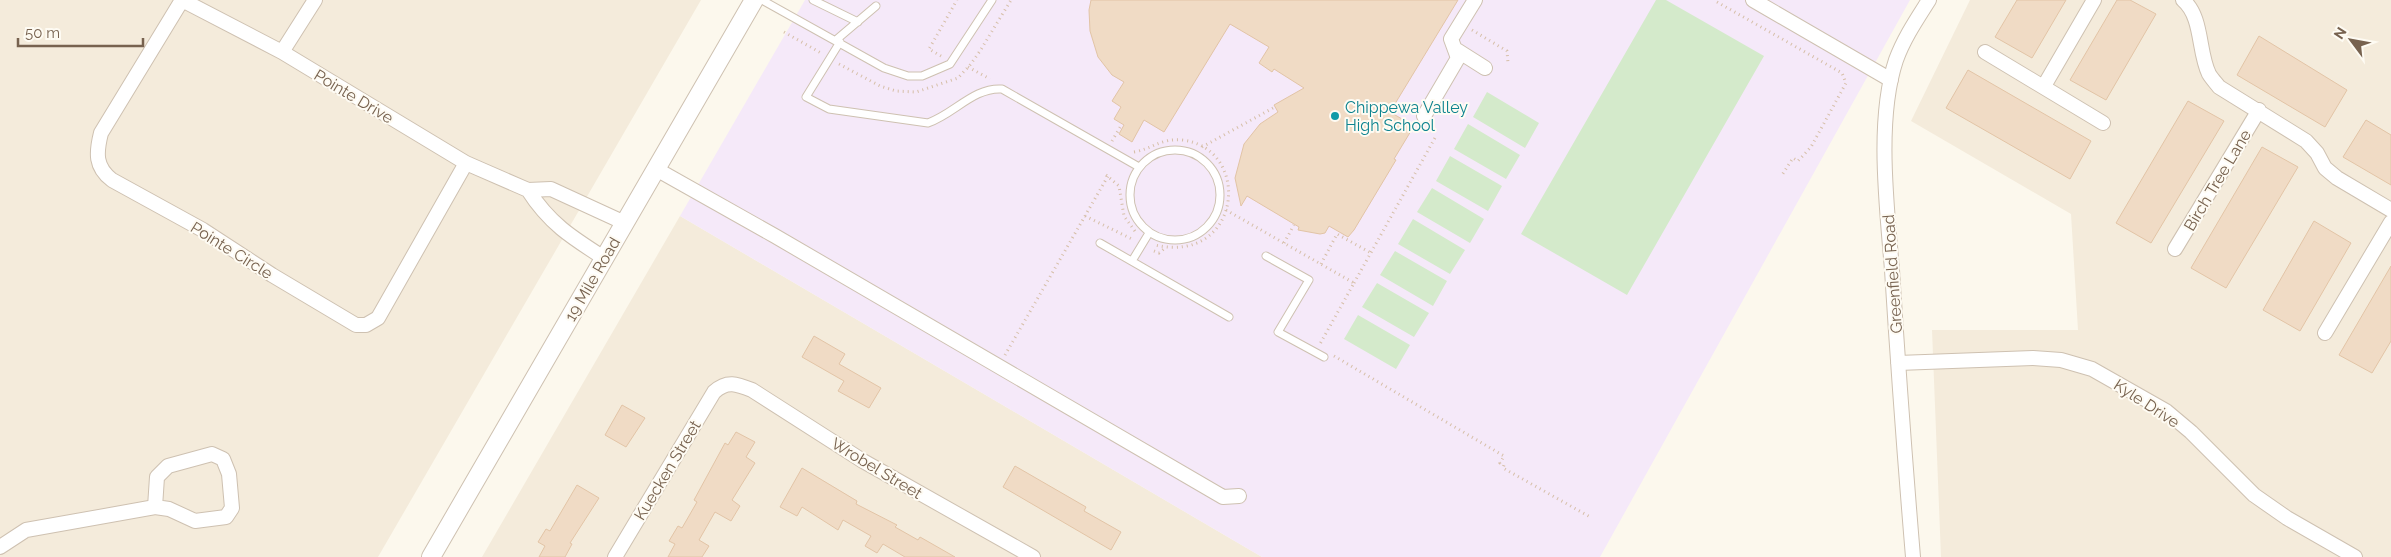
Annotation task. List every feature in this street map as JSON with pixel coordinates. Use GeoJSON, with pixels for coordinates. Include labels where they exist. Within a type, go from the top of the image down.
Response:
{"type":"FeatureCollection","features":[{"type":"Feature","properties":{"kind":"street","name":"Pointe Drive"},"geometry":{"type":"LineString","coordinates":[[182,0],[282,52],[466,163],[528,190],[551,189],[625,223]]}},
{"type":"Feature","properties":{"kind":"street","name":"Pointe Circle"},"geometry":{"type":"LineString","coordinates":[[182,0],[101,133],[98,146],[98,160],[102,173],[203,230],[272,275],[356,325],[366,324],[378,318],[466,163]]}},
{"type":"Feature","properties":{"kind":"street"},"geometry":{"type":"LineString","coordinates":[[282,52],[315,0]]}},
{"type":"Feature","properties":{"kind":"street","name":"19 Mile Road"},"geometry":{"type":"LineString","coordinates":[[431,557],[754,0]]}},
{"type":"Feature","properties":{"kind":"street"},"geometry":{"type":"LineString","coordinates":[[1424,116],[1458,58],[1452,39],[1475,0]]}},
{"type":"Feature","properties":{"kind":"street"},"geometry":{"type":"LineString","coordinates":[[1753,0],[1892,80]]}},
{"type":"Feature","properties":{"kind":"street","name":"Greenfield Road"},"geometry":{"type":"LineString","coordinates":[[1913,557],[1898,363],[1886,161],[1887,118],[1896,60],[1904,42],[1929,0]]}},
{"type":"Feature","properties":{"kind":"street"},"geometry":{"type":"LineString","coordinates":[[2044,86],[2094,0]]}},
{"type":"Feature","properties":{"kind":"street"},"geometry":{"type":"LineString","coordinates":[[2183,0],[2188,5],[2196,21],[2210,76],[2219,87],[2259,110],[2306,141],[2317,152],[2325,168],[2337,178],[2391,210]]}},
{"type":"Feature","properties":{"kind":"street"},"geometry":{"type":"LineString","coordinates":[[1455,48],[1486,68]]}},
{"type":"Feature","properties":{"kind":"street"},"geometry":{"type":"LineString","coordinates":[[1985,52],[2103,123]]}},
{"type":"Feature","properties":{"kind":"street","name":"Birch Tree Lane"},"geometry":{"type":"LineString","coordinates":[[2175,250],[2259,110]]}},
{"type":"Feature","properties":{"kind":"street"},"geometry":{"type":"LineString","coordinates":[[656,169],[775,236],[1223,497],[1239,496]]}},
{"type":"Feature","properties":{"kind":"street"},"geometry":{"type":"LineString","coordinates":[[528,190],[556,227],[604,258]]}},
{"type":"Feature","properties":{"kind":"street"},"geometry":{"type":"LineString","coordinates":[[2325,333],[2391,222]]}},
{"type":"Feature","properties":{"kind":"street","name":"Kyle Drive"},"geometry":{"type":"LineString","coordinates":[[1898,363],[2033,358],[2061,360],[2092,369],[2166,411],[2191,432],[2254,495],[2287,518],[2355,557]]}},
{"type":"Feature","properties":{"kind":"street","name":"Wrobel Street"},"geometry":{"type":"LineString","coordinates":[[721,385],[733,383],[752,390],[863,461],[1032,557]]}},
{"type":"Feature","properties":{"kind":"street","name":"Kuecken Street"},"geometry":{"type":"LineString","coordinates":[[615,557],[695,422],[714,392],[721,385]]}},
{"type":"Feature","properties":{"kind":"street"},"geometry":{"type":"LineString","coordinates":[[0,547],[26,530],[155,507],[169,509],[195,521],[226,518],[232,508],[230,474],[223,459],[212,454],[168,466],[157,477],[155,507]]}},
{"type":"Feature","properties":{"kind":"lane"},"geometry":{"type":"LineString","coordinates":[[762,0],[895,73],[922,76],[950,64],[992,0]]}},
{"type":"Feature","properties":{"kind":"lane"},"geometry":{"type":"LineString","coordinates":[[814,0],[858,22]]}},
{"type":"Feature","properties":{"kind":"lane"},"geometry":{"type":"LineString","coordinates":[[876,6],[838,41],[806,97],[829,109],[928,122],[941,118],[978,93],[990,88],[1002,89],[1139,168]]}},
{"type":"Feature","properties":{"kind":"lane"},"geometry":{"type":"LineString","coordinates":[[1176,149],[1190,152],[1202,158],[1212,168],[1219,181],[1221,195],[1216,215],[1202,232],[1190,238],[1176,241],[1162,239],[1149,233],[1138,223],[1130,202],[1132,181],[1139,168],[1149,158],[1162,151],[1176,149]]}},
{"type":"Feature","properties":{"kind":"lane"},"geometry":{"type":"LineString","coordinates":[[1132,261],[1149,233]]}},
{"type":"Feature","properties":{"kind":"lane"},"geometry":{"type":"LineString","coordinates":[[1100,243],[1229,317]]}},
{"type":"Feature","properties":{"kind":"lane"},"geometry":{"type":"LineString","coordinates":[[1266,256],[1310,280],[1278,332],[1325,354]]}},
{"type":"Feature","properties":{"kind":"path"},"geometry":{"type":"LineString","coordinates":[[941,56],[929,49],[958,0]]}},
{"type":"Feature","properties":{"kind":"path"},"geometry":{"type":"LineString","coordinates":[[784,32],[880,86],[916,92],[958,78],[970,66],[1010,0]]}},
{"type":"Feature","properties":{"kind":"path"},"geometry":{"type":"LineString","coordinates":[[1717,2],[1842,73],[1846,83],[1811,147],[1798,161],[1793,158],[1782,175]]}},
{"type":"Feature","properties":{"kind":"path"},"geometry":{"type":"LineString","coordinates":[[1461,24],[1507,51],[1508,63]]}},
{"type":"Feature","properties":{"kind":"path"},"geometry":{"type":"LineString","coordinates":[[1202,147],[1273,108]]}},
{"type":"Feature","properties":{"kind":"path"},"geometry":{"type":"LineString","coordinates":[[1354,283],[1436,136]]}},
{"type":"Feature","properties":{"kind":"path"},"geometry":{"type":"LineString","coordinates":[[1128,151],[1141,151],[1158,142],[1171,140],[1184,140],[1202,147],[1213,155],[1223,168],[1228,184],[1229,201],[1224,217]]}},
{"type":"Feature","properties":{"kind":"path"},"geometry":{"type":"LineString","coordinates":[[1110,145],[1116,147]]}},
{"type":"Feature","properties":{"kind":"path"},"geometry":{"type":"LineString","coordinates":[[1004,357],[1108,176]]}},
{"type":"Feature","properties":{"kind":"path"},"geometry":{"type":"LineString","coordinates":[[1085,216],[1133,239],[1134,231]]}},
{"type":"Feature","properties":{"kind":"path"},"geometry":{"type":"LineString","coordinates":[[1284,243],[1294,225]]}},
{"type":"Feature","properties":{"kind":"path"},"geometry":{"type":"LineString","coordinates":[[1321,264],[1337,234],[1371,253]]}},
{"type":"Feature","properties":{"kind":"path"},"geometry":{"type":"LineString","coordinates":[[1154,251],[1159,253],[1165,248]]}},
{"type":"Feature","properties":{"kind":"path"},"geometry":{"type":"LineString","coordinates":[[1325,354],[1504,456],[1500,463],[1504,465],[1502,468],[1592,518]]}},
{"type":"Feature","properties":{"kind":"shaded area"},"geometry":{"type":"Polygon","coordinates":[[[0,0],[701,0],[378,557],[0,557],[0,0]]]}},
{"type":"Feature","properties":{"kind":"shaded area"},"geometry":{"type":"Polygon","coordinates":[[[805,0],[1910,0],[1600,557],[1262,557],[680,216],[805,0]]]}},
{"type":"Feature","properties":{"kind":"shaded area"},"geometry":{"type":"Polygon","coordinates":[[[1970,0],[2391,0],[2391,557],[1941,557],[1932,330],[2078,330],[2071,214],[1911,121],[1970,0]]]}},
{"type":"Feature","properties":{"kind":"shaded area"},"geometry":{"type":"Polygon","coordinates":[[[680,216],[1262,557],[482,557],[680,216]]]}},
{"type":"Feature","properties":{"kind":"green space"},"geometry":{"type":"Polygon","coordinates":[[[1656,0],[1666,0],[1764,56],[1627,295],[1521,234],[1656,0]]]}},
{"type":"Feature","properties":{"kind":"green space"},"geometry":{"type":"Polygon","coordinates":[[[1487,92],[1539,123],[1525,148],[1473,117],[1487,92]]]}},
{"type":"Feature","properties":{"kind":"green space"},"geometry":{"type":"Polygon","coordinates":[[[1468,124],[1520,155],[1506,179],[1454,149],[1468,124]]]}},
{"type":"Feature","properties":{"kind":"green space"},"geometry":{"type":"Polygon","coordinates":[[[1450,156],[1502,186],[1488,211],[1436,181],[1450,156]]]}},
{"type":"Feature","properties":{"kind":"green space"},"geometry":{"type":"Polygon","coordinates":[[[1432,188],[1484,219],[1470,243],[1417,212],[1432,188]]]}},
{"type":"Feature","properties":{"kind":"green space"},"geometry":{"type":"Polygon","coordinates":[[[1413,219],[1465,250],[1450,274],[1398,244],[1413,219]]]}},
{"type":"Feature","properties":{"kind":"green space"},"geometry":{"type":"Polygon","coordinates":[[[1395,251],[1447,281],[1433,306],[1380,275],[1395,251]]]}},
{"type":"Feature","properties":{"kind":"green space"},"geometry":{"type":"Polygon","coordinates":[[[1377,283],[1429,313],[1414,337],[1362,307],[1377,283]]]}},
{"type":"Feature","properties":{"kind":"green space"},"geometry":{"type":"Polygon","coordinates":[[[1358,315],[1410,345],[1396,369],[1344,339],[1358,315]]]}},
{"type":"Feature","properties":{"kind":"building","name":"Chippewa Valley High School"},"geometry":{"type":"Polygon","coordinates":[[[1091,0],[1458,0],[1390,112],[1414,126],[1394,159],[1396,160],[1348,237],[1329,226],[1325,233],[1320,234],[1298,230],[1299,227],[1247,196],[1241,206],[1235,178],[1244,144],[1260,124],[1278,112],[1274,105],[1304,88],[1274,69],[1272,72],[1259,63],[1269,47],[1230,24],[1164,132],[1144,120],[1132,142],[1119,134],[1124,125],[1114,119],[1121,107],[1112,101],[1124,82],[1112,75],[1098,57],[1090,31],[1089,10],[1091,0]]]}},
{"type":"Feature","properties":{"kind":"building"},"geometry":{"type":"Polygon","coordinates":[[[2017,0],[2066,0],[2032,58],[1995,37],[2017,0]]]}},
{"type":"Feature","properties":{"kind":"building"},"geometry":{"type":"Polygon","coordinates":[[[2117,0],[2130,0],[2156,14],[2106,100],[2070,80],[2117,0]]]}},
{"type":"Feature","properties":{"kind":"building"},"geometry":{"type":"Polygon","coordinates":[[[2259,36],[2347,90],[2325,127],[2237,75],[2259,36]]]}},
{"type":"Feature","properties":{"kind":"building"},"geometry":{"type":"Polygon","coordinates":[[[1968,70],[2091,141],[2070,179],[1946,108],[1968,70]]]}},
{"type":"Feature","properties":{"kind":"building"},"geometry":{"type":"Polygon","coordinates":[[[2188,101],[2224,121],[2151,243],[2116,223],[2188,101]]]}},
{"type":"Feature","properties":{"kind":"building"},"geometry":{"type":"Polygon","coordinates":[[[2366,120],[2391,135],[2391,185],[2343,157],[2366,120]]]}},
{"type":"Feature","properties":{"kind":"building"},"geometry":{"type":"Polygon","coordinates":[[[2262,147],[2298,167],[2226,288],[2191,268],[2262,147]]]}},
{"type":"Feature","properties":{"kind":"building"},"geometry":{"type":"Polygon","coordinates":[[[2314,221],[2351,243],[2300,331],[2263,310],[2314,221]]]}},
{"type":"Feature","properties":{"kind":"building"},"geometry":{"type":"Polygon","coordinates":[[[2391,266],[2391,341],[2372,373],[2339,355],[2391,266]]]}},
{"type":"Feature","properties":{"kind":"building"},"geometry":{"type":"Polygon","coordinates":[[[814,336],[845,354],[839,364],[881,388],[869,408],[838,391],[844,381],[802,357],[814,336]]]}},
{"type":"Feature","properties":{"kind":"building"},"geometry":{"type":"Polygon","coordinates":[[[622,405],[645,418],[626,447],[605,435],[622,405]]]}},
{"type":"Feature","properties":{"kind":"building"},"geometry":{"type":"Polygon","coordinates":[[[736,432],[755,442],[746,457],[755,463],[732,500],[740,506],[731,521],[715,512],[699,540],[709,546],[702,557],[668,557],[675,544],[669,541],[678,526],[682,528],[697,502],[694,500],[725,443],[728,445],[736,432]]]}},
{"type":"Feature","properties":{"kind":"building"},"geometry":{"type":"Polygon","coordinates":[[[1015,466],[1086,507],[1084,511],[1121,532],[1111,550],[1003,487],[1015,466]]]}},
{"type":"Feature","properties":{"kind":"building"},"geometry":{"type":"Polygon","coordinates":[[[802,468],[857,501],[856,504],[897,525],[895,527],[918,540],[920,537],[955,557],[905,557],[883,544],[877,553],[865,546],[871,536],[843,520],[838,530],[802,507],[797,516],[780,507],[802,468]]]}},
{"type":"Feature","properties":{"kind":"building"},"geometry":{"type":"Polygon","coordinates":[[[577,485],[599,498],[570,543],[572,544],[565,557],[539,557],[545,546],[538,542],[546,529],[550,531],[577,485]]]}},
{"type":"Feature","properties":{"kind":"place","name":"Chippewa Valley High School"},"geometry":{"type":"Point","coordinates":[1335,116]}}]}
